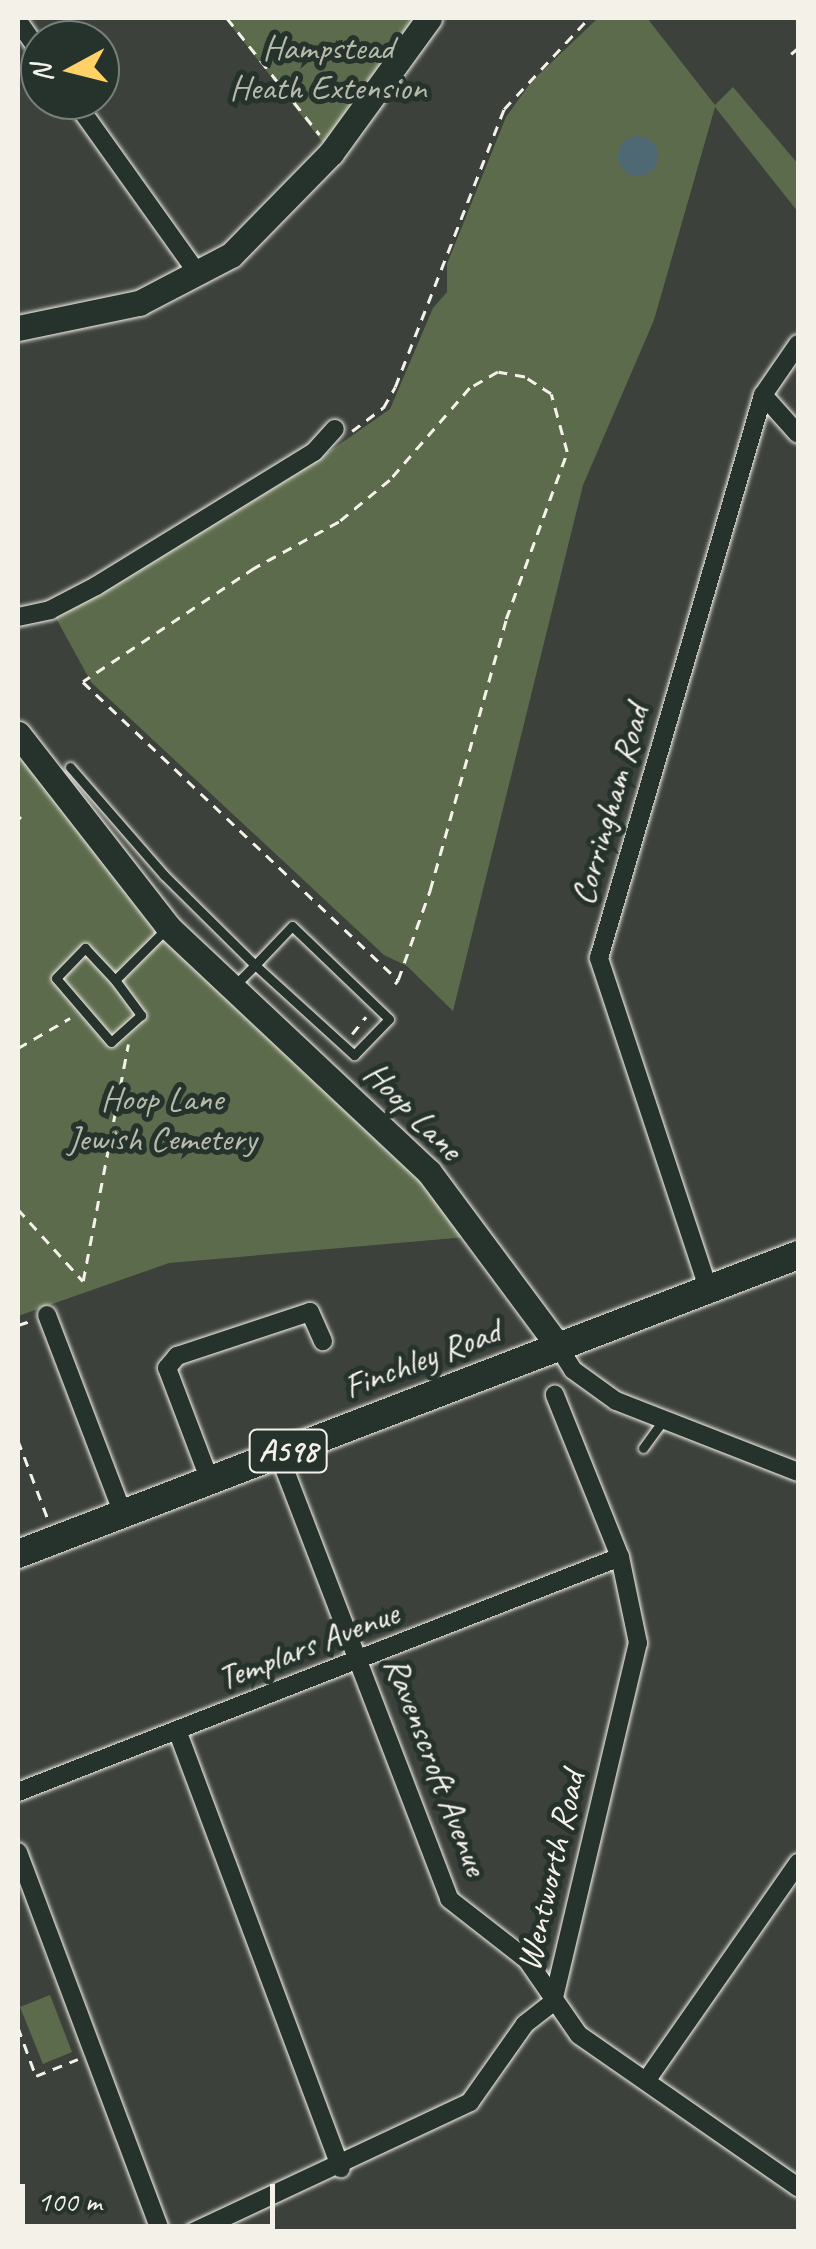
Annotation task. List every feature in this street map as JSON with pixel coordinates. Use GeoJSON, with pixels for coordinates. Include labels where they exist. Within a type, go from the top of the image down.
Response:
{"type":"FeatureCollection","features":[{"type":"Feature","properties":{"kind":"main road","name":"Finchley Road"},"geometry":{"type":"LineString","coordinates":[[18,1554],[798,1255]]}},
{"type":"Feature","properties":{"kind":"street"},"geometry":{"type":"LineString","coordinates":[[18,328],[140,303],[199,275],[268,222],[331,153],[430,18]]}},
{"type":"Feature","properties":{"kind":"street"},"geometry":{"type":"LineString","coordinates":[[88,120],[199,275]]}},
{"type":"Feature","properties":{"kind":"street","name":"Corringham Road"},"geometry":{"type":"LineString","coordinates":[[708,1288],[599,958],[763,395],[798,344]]}},
{"type":"Feature","properties":{"kind":"street"},"geometry":{"type":"LineString","coordinates":[[763,395],[798,434]]}},
{"type":"Feature","properties":{"kind":"street"},"geometry":{"type":"LineString","coordinates":[[18,617],[50,610],[96,586],[314,452],[335,429]]}},
{"type":"Feature","properties":{"kind":"street","name":"Hoop Lane"},"geometry":{"type":"LineString","coordinates":[[18,734],[168,927],[429,1172],[573,1370],[616,1401],[798,1472]]}},
{"type":"Feature","properties":{"kind":"street"},"geometry":{"type":"LineString","coordinates":[[210,1480],[167,1368],[177,1356],[310,1312],[323,1342]]}},
{"type":"Feature","properties":{"kind":"street"},"geometry":{"type":"LineString","coordinates":[[46,1315],[123,1514]]}},
{"type":"Feature","properties":{"kind":"street","name":"Wentworth Road"},"geometry":{"type":"LineString","coordinates":[[193,2232],[341,2168],[470,2102],[525,2024],[553,2002],[638,1643],[620,1557],[555,1395]]}},
{"type":"Feature","properties":{"kind":"street","name":"Ravenscroft Avenue"},"geometry":{"type":"LineString","coordinates":[[280,1455],[362,1661],[449,1899],[527,1960],[579,2035],[798,2187]]}},
{"type":"Feature","properties":{"kind":"street","name":"Templars Avenue"},"geometry":{"type":"LineString","coordinates":[[18,1792],[362,1661],[620,1557]]}},
{"type":"Feature","properties":{"kind":"street"},"geometry":{"type":"LineString","coordinates":[[177,1730],[341,2168]]}},
{"type":"Feature","properties":{"kind":"street"},"geometry":{"type":"LineString","coordinates":[[18,1852],[160,2232]]}},
{"type":"Feature","properties":{"kind":"street"},"geometry":{"type":"LineString","coordinates":[[646,2081],[798,1863]]}},
{"type":"Feature","properties":{"kind":"lane"},"geometry":{"type":"LineString","coordinates":[[70,767],[164,875],[255,965],[354,1055],[388,1019],[292,926],[255,965],[232,988]]}},
{"type":"Feature","properties":{"kind":"lane"},"geometry":{"type":"LineString","coordinates":[[115,980],[168,927]]}},
{"type":"Feature","properties":{"kind":"lane"},"geometry":{"type":"LineString","coordinates":[[85,948],[115,980],[141,1015],[112,1042],[56,978],[85,948]]}},
{"type":"Feature","properties":{"kind":"lane"},"geometry":{"type":"LineString","coordinates":[[643,1448],[664,1419]]}},
{"type":"Feature","properties":{"kind":"path"},"geometry":{"type":"LineString","coordinates":[[227,18],[331,153]]}},
{"type":"Feature","properties":{"kind":"path"},"geometry":{"type":"LineString","coordinates":[[335,429],[351,431],[383,408],[437,293],[457,219],[504,109],[520,84],[589,18]]}},
{"type":"Feature","properties":{"kind":"path"},"geometry":{"type":"LineString","coordinates":[[791,54],[798,48]]}},
{"type":"Feature","properties":{"kind":"path"},"geometry":{"type":"LineString","coordinates":[[498,372],[525,378],[551,394],[567,452],[506,619],[430,890],[397,982],[83,682],[255,568],[339,522],[390,480],[470,388],[498,372]]}},
{"type":"Feature","properties":{"kind":"path"},"geometry":{"type":"LineString","coordinates":[[18,1048],[84,1010]]}},
{"type":"Feature","properties":{"kind":"path"},"geometry":{"type":"LineString","coordinates":[[18,1209],[83,1281],[132,1023]]}},
{"type":"Feature","properties":{"kind":"path"},"geometry":{"type":"LineString","coordinates":[[18,1440],[56,1539]]}},
{"type":"Feature","properties":{"kind":"path"},"geometry":{"type":"LineString","coordinates":[[18,2027],[36,2076],[93,2052]]}},
{"type":"Feature","properties":{"kind":"green space","name":"Hampstead Heath Extension"},"geometry":{"type":"Polygon","coordinates":[[[225,18],[428,18],[331,153],[225,18]]]}},
{"type":"Feature","properties":{"kind":"green space"},"geometry":{"type":"Polygon","coordinates":[[[598,18],[647,18],[715,105],[733,87],[798,164],[798,212],[715,107],[654,320],[583,485],[453,1011],[407,966],[384,955],[91,682],[56,618],[300,472],[390,409],[433,308],[447,292],[447,264],[506,117],[532,81],[598,18]]]}},
{"type":"Feature","properties":{"kind":"green space","name":"Hoop Lane Jewish Cemetery"},"geometry":{"type":"Polygon","coordinates":[[[18,734],[66,802],[478,1236],[169,1263],[18,1316],[18,734]]]}},
{"type":"Feature","properties":{"kind":"green space"},"geometry":{"type":"Polygon","coordinates":[[[50,1995],[72,2052],[43,2064],[20,2007],[50,1995]]]}},
{"type":"Feature","properties":{"kind":"water"},"geometry":{"type":"Polygon","coordinates":[[[638,136],[652,142],[658,156],[652,170],[638,176],[624,170],[618,156],[624,142],[638,136]]]}}]}
